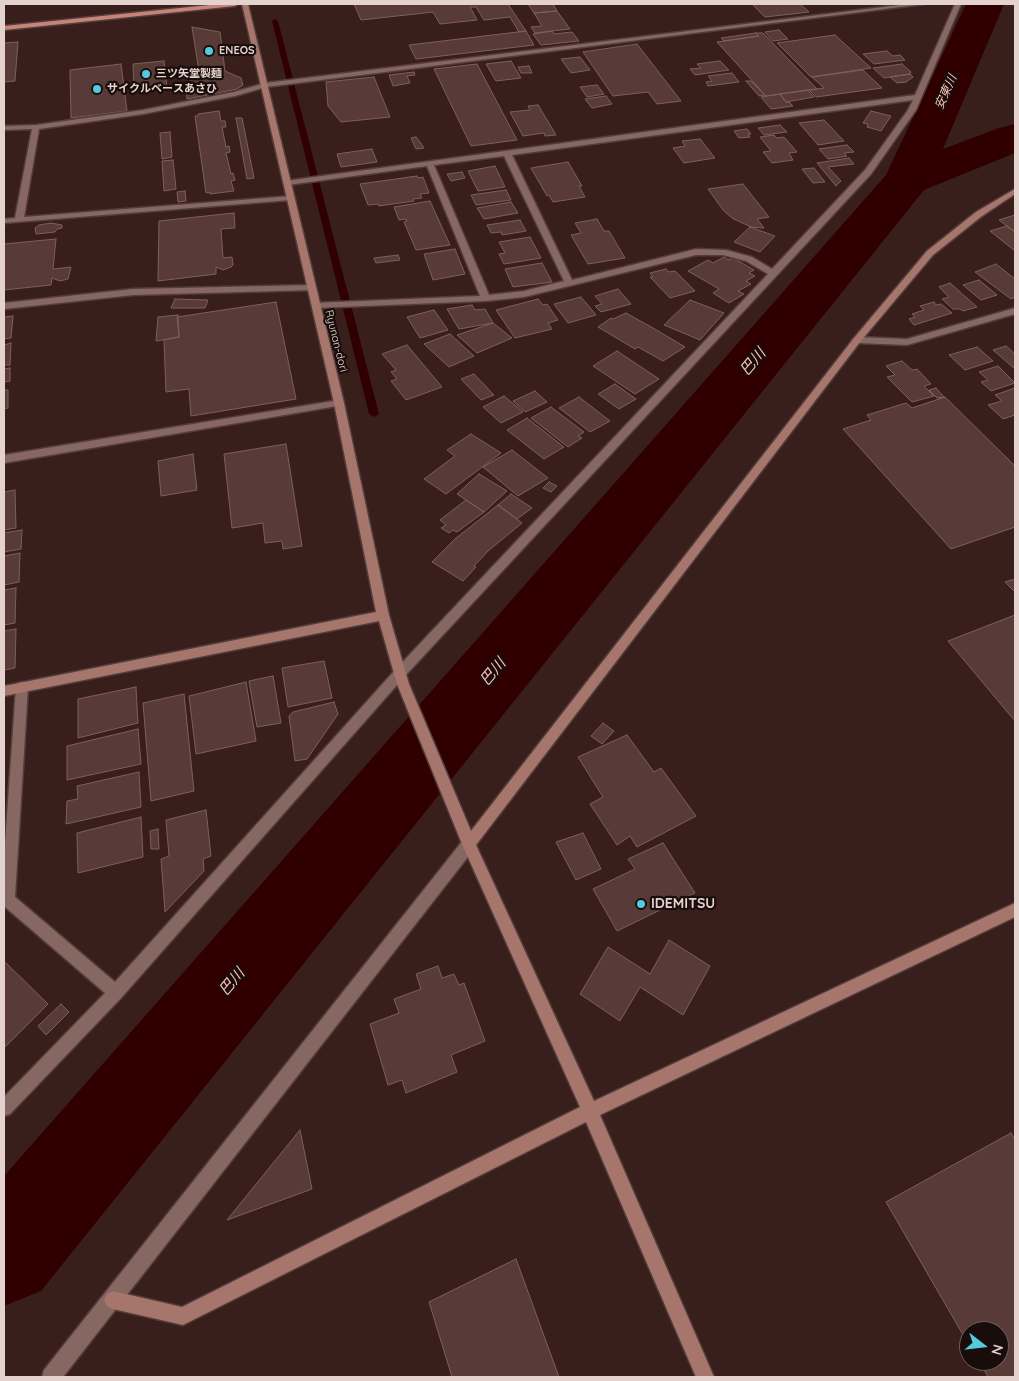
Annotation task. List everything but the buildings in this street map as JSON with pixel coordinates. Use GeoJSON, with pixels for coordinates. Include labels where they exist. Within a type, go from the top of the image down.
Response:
{"type":"FeatureCollection","features":[{"type":"Feature","properties":{"kind":"main road"},"geometry":{"type":"LineString","coordinates":[[4,28],[235,4]]}},
{"type":"Feature","properties":{"kind":"street","name":"Ryunan-dori"},"geometry":{"type":"LineString","coordinates":[[245,4],[339,403],[382,615],[402,678],[459,821],[590,1111],[705,1377]]}},
{"type":"Feature","properties":{"kind":"street"},"geometry":{"type":"LineString","coordinates":[[4,128],[36,127],[144,112],[235,94],[265,85],[921,4]]}},
{"type":"Feature","properties":{"kind":"street"},"geometry":{"type":"LineString","coordinates":[[4,1108],[116,993],[402,678],[868,172],[912,110],[958,4]]}},
{"type":"Feature","properties":{"kind":"street"},"geometry":{"type":"LineString","coordinates":[[288,183],[918,97]]}},
{"type":"Feature","properties":{"kind":"street"},"geometry":{"type":"LineString","coordinates":[[20,219],[36,127]]}},
{"type":"Feature","properties":{"kind":"street"},"geometry":{"type":"LineString","coordinates":[[507,153],[569,282]]}},
{"type":"Feature","properties":{"kind":"street"},"geometry":{"type":"LineString","coordinates":[[429,164],[486,298]]}},
{"type":"Feature","properties":{"kind":"street"},"geometry":{"type":"LineString","coordinates":[[51,1377],[469,844],[857,340],[930,253],[979,214],[1015,191]]}},
{"type":"Feature","properties":{"kind":"street"},"geometry":{"type":"LineString","coordinates":[[4,221],[292,198]]}},
{"type":"Feature","properties":{"kind":"street"},"geometry":{"type":"LineString","coordinates":[[316,305],[486,298],[524,294],[696,252],[723,252],[749,259],[773,273]]}},
{"type":"Feature","properties":{"kind":"street"},"geometry":{"type":"LineString","coordinates":[[4,306],[132,292],[312,288]]}},
{"type":"Feature","properties":{"kind":"street"},"geometry":{"type":"LineString","coordinates":[[857,340],[907,342],[1015,311]]}},
{"type":"Feature","properties":{"kind":"street"},"geometry":{"type":"LineString","coordinates":[[4,459],[339,403]]}},
{"type":"Feature","properties":{"kind":"street"},"geometry":{"type":"LineString","coordinates":[[4,691],[382,615]]}},
{"type":"Feature","properties":{"kind":"street"},"geometry":{"type":"LineString","coordinates":[[22,687],[8,900],[116,993]]}},
{"type":"Feature","properties":{"kind":"street"},"geometry":{"type":"LineString","coordinates":[[113,1300],[183,1316],[590,1111],[1015,910]]}},
{"type":"Feature","properties":{"kind":"waterway","name":"安東川"},"geometry":{"type":"LineString","coordinates":[[907,180],[985,4]]}},
{"type":"Feature","properties":{"kind":"waterway"},"geometry":{"type":"LineString","coordinates":[[275,21],[374,414]]}},
{"type":"Feature","properties":{"kind":"waterway","name":"巴川"},"geometry":{"type":"LineString","coordinates":[[907,180],[1015,137]]}},
{"type":"Feature","properties":{"kind":"waterway","name":"巴川"},"geometry":{"type":"LineString","coordinates":[[4,1254],[907,180]]}},
{"type":"Feature","properties":{"kind":"place","name":"ENEOS"},"geometry":{"type":"Point","coordinates":[209,51]}},
{"type":"Feature","properties":{"kind":"place","name":"三ツ矢堂製麺"},"geometry":{"type":"Point","coordinates":[146,74]}},
{"type":"Feature","properties":{"kind":"place","name":"サイクルベースあさひ"},"geometry":{"type":"Point","coordinates":[97,89]}},
{"type":"Feature","properties":{"kind":"place","name":"IDEMITSU"},"geometry":{"type":"Point","coordinates":[641,904]}}]}
